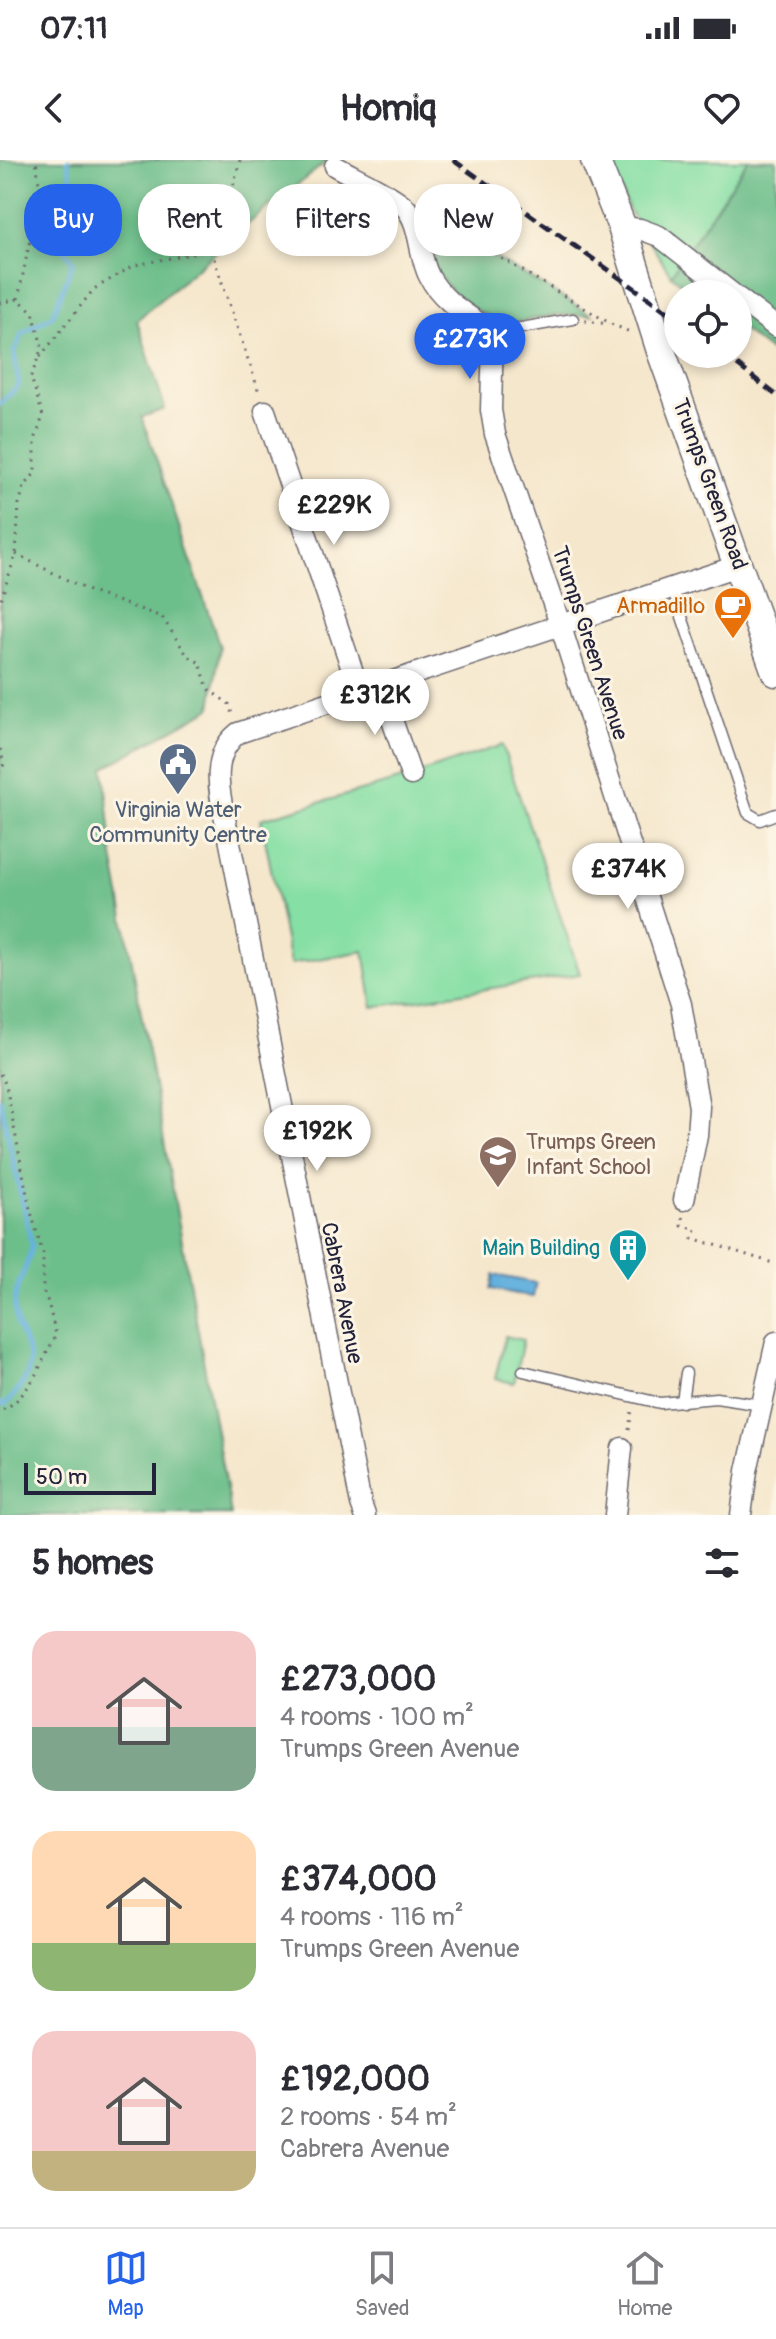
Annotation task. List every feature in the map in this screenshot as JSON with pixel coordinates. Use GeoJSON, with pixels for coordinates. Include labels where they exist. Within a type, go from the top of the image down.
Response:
{"type":"FeatureCollection","features":[{"type":"Feature","properties":{"kind":"street","name":"Trumps Green Road"},"geometry":{"type":"LineString","coordinates":[[595,160],[622,227],[661,351],[776,672]]}},
{"type":"Feature","properties":{"kind":"street"},"geometry":{"type":"LineString","coordinates":[[335,166],[405,207],[415,227],[420,251],[433,283],[454,305],[493,333]]}},
{"type":"Feature","properties":{"kind":"street"},"geometry":{"type":"LineString","coordinates":[[622,227],[659,236],[715,280]]}},
{"type":"Feature","properties":{"kind":"street"},"geometry":{"type":"LineString","coordinates":[[752,308],[776,327]]}},
{"type":"Feature","properties":{"kind":"street","name":"Trumps Green Avenue"},"geometry":{"type":"LineString","coordinates":[[493,333],[491,410],[495,434],[561,627],[681,1004],[699,1107],[697,1135],[684,1200]]}},
{"type":"Feature","properties":{"kind":"street"},"geometry":{"type":"LineString","coordinates":[[265,411],[360,693]]}},
{"type":"Feature","properties":{"kind":"street"},"geometry":{"type":"LineString","coordinates":[[238,733],[673,590],[740,565]]}},
{"type":"Feature","properties":{"kind":"street"},"geometry":{"type":"LineString","coordinates":[[380,685],[411,775]]}},
{"type":"Feature","properties":{"kind":"street","name":"Cabrera Avenue"},"geometry":{"type":"LineString","coordinates":[[238,733],[223,749],[218,769],[230,843],[329,1351],[365,1515]]}},
{"type":"Feature","properties":{"kind":"street"},"geometry":{"type":"LineString","coordinates":[[741,1515],[747,1471],[776,1342]]}},
{"type":"Feature","properties":{"kind":"street"},"geometry":{"type":"LineString","coordinates":[[615,1515],[622,1448]]}},
{"type":"Feature","properties":{"kind":"lane"},"geometry":{"type":"LineString","coordinates":[[493,333],[573,319]]}},
{"type":"Feature","properties":{"kind":"lane"},"geometry":{"type":"LineString","coordinates":[[673,590],[748,813],[760,820],[776,814]]}},
{"type":"Feature","properties":{"kind":"lane"},"geometry":{"type":"LineString","coordinates":[[523,1371],[660,1403],[716,1398],[762,1405]]}},
{"type":"Feature","properties":{"kind":"lane"},"geometry":{"type":"LineString","coordinates":[[682,1402],[686,1373]]}},
{"type":"Feature","properties":{"kind":"path"},"geometry":{"type":"LineString","coordinates":[[18,299],[40,190],[36,160]]}},
{"type":"Feature","properties":{"kind":"path"},"geometry":{"type":"LineString","coordinates":[[234,184],[240,160]]}},
{"type":"Feature","properties":{"kind":"path"},"geometry":{"type":"LineString","coordinates":[[0,602],[16,554],[19,504],[24,487],[35,473],[35,440],[43,416],[31,377],[40,358],[94,289],[135,265],[181,256]]}},
{"type":"Feature","properties":{"kind":"path"},"geometry":{"type":"LineString","coordinates":[[213,256],[265,411]]}},
{"type":"Feature","properties":{"kind":"path"},"geometry":{"type":"LineString","coordinates":[[497,256],[611,324],[635,335]]}},
{"type":"Feature","properties":{"kind":"path"},"geometry":{"type":"LineString","coordinates":[[0,303],[18,299]]}},
{"type":"Feature","properties":{"kind":"path"},"geometry":{"type":"LineString","coordinates":[[18,299],[33,312],[42,347],[40,358]]}},
{"type":"Feature","properties":{"kind":"path"},"geometry":{"type":"LineString","coordinates":[[573,319],[611,324]]}},
{"type":"Feature","properties":{"kind":"path"},"geometry":{"type":"LineString","coordinates":[[16,554],[91,592],[162,617],[187,655],[200,663],[208,689],[229,704],[238,733]]}},
{"type":"Feature","properties":{"kind":"path"},"geometry":{"type":"LineString","coordinates":[[0,749],[4,764],[0,772]]}},
{"type":"Feature","properties":{"kind":"path"},"geometry":{"type":"LineString","coordinates":[[0,1074],[6,1085],[26,1190],[43,1254],[43,1291],[56,1335],[28,1385],[11,1407],[0,1411]]}},
{"type":"Feature","properties":{"kind":"path"},"geometry":{"type":"LineString","coordinates":[[684,1200],[682,1226],[696,1229],[693,1238],[776,1264]]}},
{"type":"Feature","properties":{"kind":"path"},"geometry":{"type":"LineString","coordinates":[[622,1448],[628,1438],[633,1398]]}},
{"type":"Feature","properties":{"kind":"green space"},"geometry":{"type":"Polygon","coordinates":[[[0,160],[329,160],[298,184],[266,184],[266,209],[250,222],[250,184],[138,184],[138,256],[211,256],[137,320],[165,409],[142,417],[220,647],[211,708],[104,768],[113,856],[231,1515],[0,1515],[0,160]]]}},
{"type":"Feature","properties":{"kind":"green space"},"geometry":{"type":"Polygon","coordinates":[[[608,160],[748,160],[671,275],[630,212],[608,160]]]}},
{"type":"Feature","properties":{"kind":"green space"},"geometry":{"type":"Polygon","coordinates":[[[748,160],[776,160],[776,356],[752,338],[752,280],[677,280],[671,275],[748,160]]]}},
{"type":"Feature","properties":{"kind":"green space"},"geometry":{"type":"Polygon","coordinates":[[[432,256],[493,256],[592,315],[555,315],[513,323],[494,319],[455,295],[436,272],[432,256]]]}},
{"type":"Feature","properties":{"kind":"green space"},"geometry":{"type":"Polygon","coordinates":[[[502,745],[580,974],[373,1007],[364,951],[290,964],[261,819],[396,781],[502,745]]]}},
{"type":"Feature","properties":{"kind":"green space"},"geometry":{"type":"Polygon","coordinates":[[[505,1336],[523,1340],[514,1383],[495,1379],[505,1336]]]}},
{"type":"Feature","properties":{"kind":"water"},"geometry":{"type":"Polygon","coordinates":[[[494,1275],[536,1283],[533,1297],[491,1289],[494,1275]]]}},
{"type":"Feature","properties":{"kind":"waterway"},"geometry":{"type":"LineString","coordinates":[[0,404],[19,385],[14,352],[23,333],[53,315],[73,262],[57,238],[75,203],[68,160]]}},
{"type":"Feature","properties":{"kind":"waterway"},"geometry":{"type":"LineString","coordinates":[[0,1100],[32,1246],[15,1300],[15,1316],[29,1361],[28,1373],[6,1404],[0,1404]]}},
{"type":"Feature","properties":{"kind":"railway"},"geometry":{"type":"LineString","coordinates":[[453,160],[664,309]]}},
{"type":"Feature","properties":{"kind":"railway"},"geometry":{"type":"LineString","coordinates":[[741,368],[776,395]]}},
{"type":"Feature","properties":{"kind":"place","name":"Armadillo"},"geometry":{"type":"Point","coordinates":[733,640]}},
{"type":"Feature","properties":{"kind":"place","name":"Virginia Water Community Centre"},"geometry":{"type":"Point","coordinates":[178,796]}},
{"type":"Feature","properties":{"kind":"place","name":"Trumps Green Infant School"},"geometry":{"type":"Point","coordinates":[498,1189]}},
{"type":"Feature","properties":{"kind":"place","name":"Main Building"},"geometry":{"type":"Point","coordinates":[628,1282]}}]}
